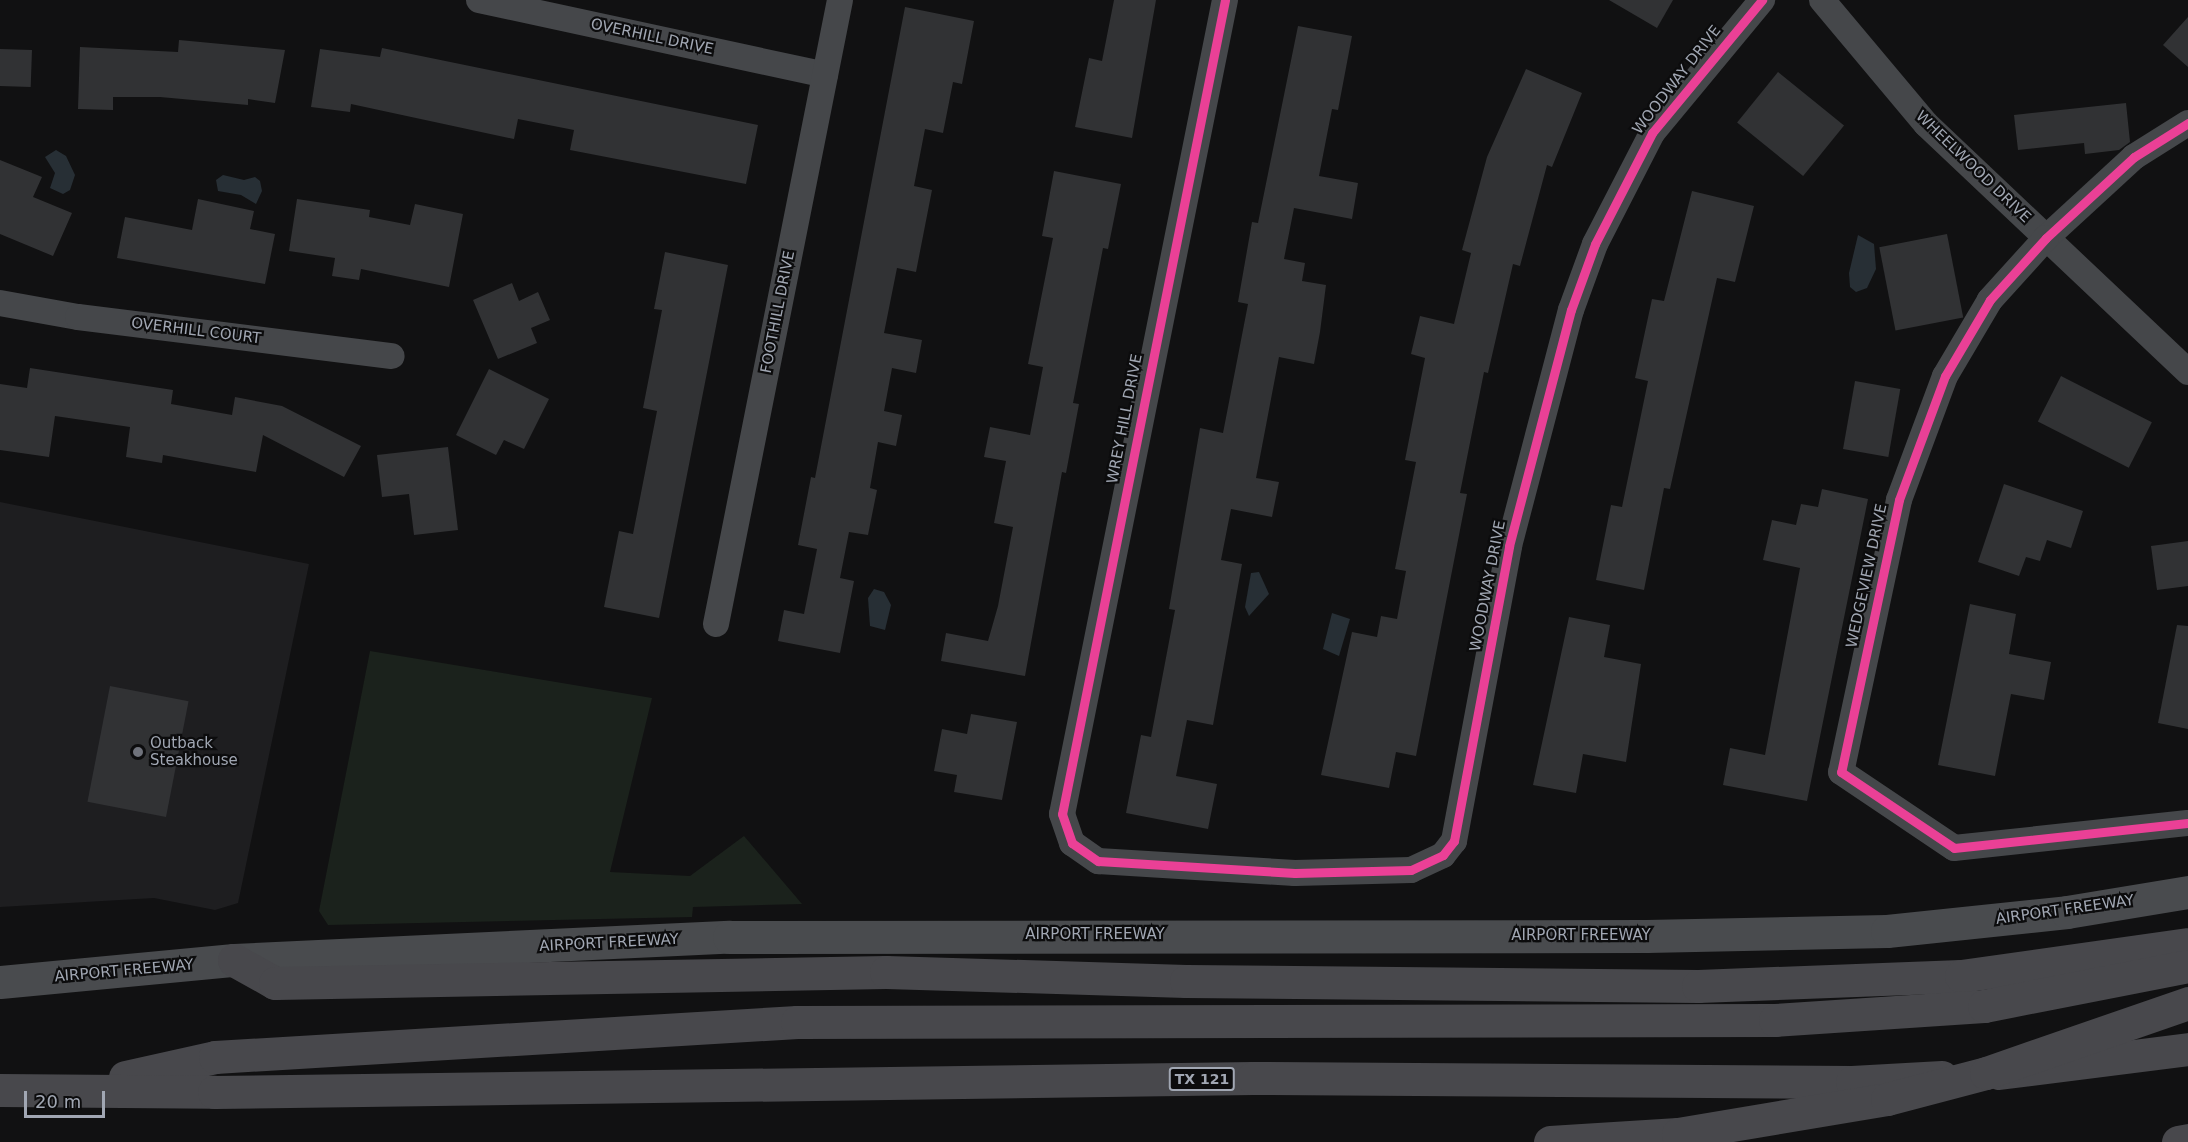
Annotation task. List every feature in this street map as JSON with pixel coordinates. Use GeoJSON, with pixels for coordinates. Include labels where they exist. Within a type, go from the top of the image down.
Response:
{"type":"FeatureCollection","features":[{"type":"Feature","properties":{"kind":"highway"},"geometry":{"type":"LineString","coordinates":[[234,960],[275,983],[886,972],[1186,981],[1698,986],[1961,976],[2188,944]]}},
{"type":"Feature","properties":{"kind":"highway"},"geometry":{"type":"LineString","coordinates":[[72,1089],[215,1057],[786,1023],[1823,1017],[1984,1006],[2188,966]]}},
{"type":"Feature","properties":{"kind":"highway"},"geometry":{"type":"LineString","coordinates":[[1550,1142],[1678,1134],[1799,1117],[1898,1096],[2008,1066],[2188,1003]]}},
{"type":"Feature","properties":{"kind":"highway","name":"TX 121"},"geometry":{"type":"LineString","coordinates":[[0,1090],[214,1092],[596,1084],[1253,1078],[1852,1082],[2041,1071],[2188,1049]]}},
{"type":"Feature","properties":{"kind":"highway"},"geometry":{"type":"LineString","coordinates":[[2178,1142],[2188,1140]]}},
{"type":"Feature","properties":{"kind":"main road","name":"AIRPORT FREEWAY"},"geometry":{"type":"LineString","coordinates":[[0,982],[234,960],[729,937],[1646,936],[1887,931],[2067,912],[2188,892]]}},
{"type":"Feature","properties":{"kind":"street","name":"OVERHILL DRIVE"},"geometry":{"type":"LineString","coordinates":[[479,0],[825,75]]}},
{"type":"Feature","properties":{"kind":"street","name":"FOOTHILL DRIVE"},"geometry":{"type":"LineString","coordinates":[[716,624],[840,0]]}},
{"type":"Feature","properties":{"kind":"street","name":"WREY HILL DRIVE"},"geometry":{"type":"LineString","coordinates":[[1072,843],[1064,822],[1065,798],[1225,0]]}},
{"type":"Feature","properties":{"kind":"street","name":"WOODWAY DRIVE"},"geometry":{"type":"LineString","coordinates":[[1072,843],[1084,854],[1106,862],[1295,873],[1411,870],[1443,855],[1454,841],[1459,824],[1509,546],[1546,396],[1595,244],[1652,133],[1762,0]]}},
{"type":"Feature","properties":{"kind":"street","name":"WHEELWOOD DRIVE"},"geometry":{"type":"LineString","coordinates":[[1822,0],[1926,124],[2188,372]]}},
{"type":"Feature","properties":{"kind":"street","name":"WEDGEVIEW DRIVE"},"geometry":{"type":"LineString","coordinates":[[2188,123],[2134,158],[2046,238],[1990,300],[1945,376],[1899,500],[1841,772],[1954,848],[2188,823]]}},
{"type":"Feature","properties":{"kind":"street","name":"OVERHILL COURT"},"geometry":{"type":"LineString","coordinates":[[0,303],[78,316],[392,356]]}},
{"type":"Feature","properties":{"kind":"shaded area"},"geometry":{"type":"Polygon","coordinates":[[[56,150],[66,156],[75,175],[70,190],[63,194],[50,188],[55,173],[45,157],[56,150]]]}},
{"type":"Feature","properties":{"kind":"shaded area"},"geometry":{"type":"Polygon","coordinates":[[[223,175],[244,180],[255,177],[260,181],[262,191],[256,204],[241,195],[218,191],[216,180],[223,175]]]}},
{"type":"Feature","properties":{"kind":"shaded area"},"geometry":{"type":"Polygon","coordinates":[[[1858,235],[1874,244],[1876,269],[1867,288],[1856,292],[1850,287],[1849,273],[1858,235]]]}},
{"type":"Feature","properties":{"kind":"shaded area"},"geometry":{"type":"Polygon","coordinates":[[[0,502],[309,564],[238,903],[215,910],[154,898],[0,907],[0,502]]]}},
{"type":"Feature","properties":{"kind":"shaded area"},"geometry":{"type":"Polygon","coordinates":[[[1259,572],[1269,594],[1249,616],[1245,607],[1251,573],[1259,572]]]}},
{"type":"Feature","properties":{"kind":"shaded area"},"geometry":{"type":"Polygon","coordinates":[[[874,589],[884,592],[891,605],[885,630],[870,626],[868,598],[874,589]]]}},
{"type":"Feature","properties":{"kind":"shaded area"},"geometry":{"type":"Polygon","coordinates":[[[1332,613],[1350,619],[1339,656],[1323,649],[1332,613]]]}},
{"type":"Feature","properties":{"kind":"shaded area"},"geometry":{"type":"Polygon","coordinates":[[[370,651],[652,698],[610,872],[690,876],[744,836],[802,904],[693,907],[692,917],[328,925],[319,911],[370,651]]]}},
{"type":"Feature","properties":{"kind":"building"},"geometry":{"type":"Polygon","coordinates":[[[1114,0],[1156,0],[1132,138],[1075,127],[1089,58],[1102,61],[1114,0]]]}},
{"type":"Feature","properties":{"kind":"building"},"geometry":{"type":"Polygon","coordinates":[[[1609,0],[1673,0],[1657,28],[1609,0]]]}},
{"type":"Feature","properties":{"kind":"building"},"geometry":{"type":"Polygon","coordinates":[[[905,7],[974,21],[962,84],[953,82],[943,133],[925,129],[914,186],[932,190],[916,272],[897,268],[884,333],[922,340],[916,373],[892,368],[884,411],[902,415],[896,446],[878,442],[870,488],[877,490],[868,535],[849,532],[840,578],[854,581],[840,653],[778,641],[784,610],[804,614],[817,549],[798,545],[811,477],[815,478],[905,7]]]}},
{"type":"Feature","properties":{"kind":"building"},"geometry":{"type":"Polygon","coordinates":[[[2188,17],[2188,67],[2163,45],[2188,17]]]}},
{"type":"Feature","properties":{"kind":"building"},"geometry":{"type":"Polygon","coordinates":[[[1298,26],[1352,36],[1338,110],[1332,109],[1319,176],[1358,183],[1352,219],[1294,208],[1284,259],[1305,263],[1302,281],[1326,285],[1320,332],[1314,364],[1279,357],[1256,478],[1279,482],[1272,517],[1231,509],[1221,560],[1242,564],[1213,725],[1187,720],[1176,776],[1217,784],[1208,829],[1126,813],[1141,735],[1151,737],[1175,610],[1169,609],[1200,428],[1223,433],[1248,304],[1238,302],[1252,222],[1258,223],[1298,26]]]}},
{"type":"Feature","properties":{"kind":"building"},"geometry":{"type":"Polygon","coordinates":[[[179,40],[285,50],[275,103],[248,99],[248,105],[160,97],[113,97],[113,110],[78,109],[80,47],[178,52],[179,40]]]}},
{"type":"Feature","properties":{"kind":"building"},"geometry":{"type":"Polygon","coordinates":[[[382,48],[758,125],[746,184],[570,150],[574,130],[518,119],[514,139],[351,104],[350,112],[311,107],[320,49],[380,57],[382,48]]]}},
{"type":"Feature","properties":{"kind":"building"},"geometry":{"type":"Polygon","coordinates":[[[0,49],[32,50],[31,87],[0,86],[0,49]]]}},
{"type":"Feature","properties":{"kind":"building"},"geometry":{"type":"Polygon","coordinates":[[[1526,69],[1582,93],[1552,167],[1547,165],[1520,266],[1513,264],[1488,373],[1484,372],[1460,493],[1467,494],[1416,756],[1396,752],[1389,788],[1321,775],[1352,632],[1377,637],[1381,616],[1397,619],[1406,571],[1395,569],[1416,462],[1405,460],[1425,358],[1411,354],[1420,316],[1454,324],[1471,253],[1462,250],[1487,157],[1526,69]]]}},
{"type":"Feature","properties":{"kind":"building"},"geometry":{"type":"Polygon","coordinates":[[[1778,72],[1844,125],[1803,176],[1737,123],[1778,72]]]}},
{"type":"Feature","properties":{"kind":"building"},"geometry":{"type":"Polygon","coordinates":[[[2126,103],[2130,142],[2119,150],[2085,154],[2084,143],[2018,150],[2014,115],[2126,103]]]}},
{"type":"Feature","properties":{"kind":"building"},"geometry":{"type":"Polygon","coordinates":[[[0,160],[42,177],[33,197],[72,213],[53,256],[0,234],[0,160]]]}},
{"type":"Feature","properties":{"kind":"building"},"geometry":{"type":"Polygon","coordinates":[[[1054,171],[1121,184],[1108,249],[1103,248],[1073,403],[1079,404],[1066,473],[1062,472],[1025,676],[941,661],[946,633],[988,641],[998,606],[1013,527],[994,523],[1006,461],[984,457],[990,427],[1030,435],[1043,367],[1028,364],[1053,238],[1042,236],[1054,171]]]}},
{"type":"Feature","properties":{"kind":"building"},"geometry":{"type":"Polygon","coordinates":[[[1692,191],[1754,206],[1735,282],[1717,278],[1670,489],[1664,488],[1644,590],[1596,580],[1611,505],[1622,507],[1648,381],[1635,378],[1652,299],[1664,301],[1692,191]]]}},
{"type":"Feature","properties":{"kind":"building"},"geometry":{"type":"Polygon","coordinates":[[[198,199],[254,211],[250,229],[275,234],[265,284],[117,258],[125,217],[192,230],[198,199]]]}},
{"type":"Feature","properties":{"kind":"building"},"geometry":{"type":"Polygon","coordinates":[[[297,199],[370,210],[369,217],[410,225],[415,204],[463,214],[449,287],[361,269],[359,280],[332,276],[335,258],[289,251],[297,199]]]}},
{"type":"Feature","properties":{"kind":"building"},"geometry":{"type":"Polygon","coordinates":[[[1947,234],[1963,317],[1895,331],[1879,247],[1947,234]]]}},
{"type":"Feature","properties":{"kind":"building"},"geometry":{"type":"Polygon","coordinates":[[[665,252],[728,265],[659,618],[604,607],[619,531],[633,534],[657,411],[643,408],[662,310],[654,309],[665,252]]]}},
{"type":"Feature","properties":{"kind":"building"},"geometry":{"type":"Polygon","coordinates":[[[512,283],[519,301],[538,292],[550,320],[531,328],[537,343],[498,359],[473,300],[512,283]]]}},
{"type":"Feature","properties":{"kind":"building"},"geometry":{"type":"Polygon","coordinates":[[[30,368],[173,390],[171,404],[232,415],[235,397],[282,406],[361,446],[344,477],[263,435],[256,472],[163,455],[162,463],[126,457],[130,427],[55,416],[49,457],[0,450],[0,384],[27,388],[30,368]]]}},
{"type":"Feature","properties":{"kind":"building"},"geometry":{"type":"Polygon","coordinates":[[[489,369],[549,399],[524,449],[504,440],[496,455],[456,435],[489,369]]]}},
{"type":"Feature","properties":{"kind":"building"},"geometry":{"type":"Polygon","coordinates":[[[2061,376],[2152,422],[2129,468],[2038,421],[2061,376]]]}},
{"type":"Feature","properties":{"kind":"building"},"geometry":{"type":"Polygon","coordinates":[[[1855,381],[1900,389],[1888,457],[1843,449],[1855,381]]]}},
{"type":"Feature","properties":{"kind":"building"},"geometry":{"type":"Polygon","coordinates":[[[448,447],[458,530],[414,535],[409,494],[382,497],[377,455],[448,447]]]}},
{"type":"Feature","properties":{"kind":"building"},"geometry":{"type":"Polygon","coordinates":[[[2004,484],[2083,511],[2071,548],[2047,540],[2040,561],[2026,557],[2019,576],[1978,562],[2004,484]]]}},
{"type":"Feature","properties":{"kind":"building"},"geometry":{"type":"Polygon","coordinates":[[[1822,489],[1868,499],[1807,801],[1723,785],[1730,748],[1765,755],[1800,568],[1763,560],[1772,520],[1796,525],[1801,504],[1818,507],[1822,489]]]}},
{"type":"Feature","properties":{"kind":"building"},"geometry":{"type":"Polygon","coordinates":[[[2188,541],[2188,586],[2157,590],[2151,546],[2188,541]]]}},
{"type":"Feature","properties":{"kind":"building"},"geometry":{"type":"Polygon","coordinates":[[[1970,604],[2016,614],[2009,654],[2051,662],[2044,700],[2011,694],[1995,776],[1938,765],[1970,604]]]}},
{"type":"Feature","properties":{"kind":"building"},"geometry":{"type":"Polygon","coordinates":[[[1569,617],[1610,625],[1604,657],[1641,664],[1626,762],[1583,754],[1576,793],[1533,785],[1569,617]]]}},
{"type":"Feature","properties":{"kind":"building"},"geometry":{"type":"Polygon","coordinates":[[[2177,625],[2188,626],[2188,729],[2158,723],[2177,625]]]}},
{"type":"Feature","properties":{"kind":"building","name":"Outback Steakhouse"},"geometry":{"type":"Polygon","coordinates":[[[110,686],[189,701],[166,817],[87,802],[110,686]]]}},
{"type":"Feature","properties":{"kind":"building"},"geometry":{"type":"Polygon","coordinates":[[[971,714],[1017,722],[1002,800],[954,792],[957,775],[934,771],[942,729],[967,734],[971,714]]]}},
{"type":"Feature","properties":{"kind":"cycle path"},"geometry":{"type":"LineString","coordinates":[[1225,0],[1062,814],[1072,843],[1098,861],[1295,873],[1411,870],[1443,855],[1454,841],[1509,546],[1571,310],[1595,244],[1652,133],[1762,0]]}},
{"type":"Feature","properties":{"kind":"cycle path"},"geometry":{"type":"LineString","coordinates":[[2188,123],[2134,157],[2046,238],[1990,300],[1945,376],[1899,500],[1841,772],[1954,848],[2188,823]]}},
{"type":"Feature","properties":{"kind":"place","name":"Outback Steakhouse"},"geometry":{"type":"Point","coordinates":[138,752]}}]}
